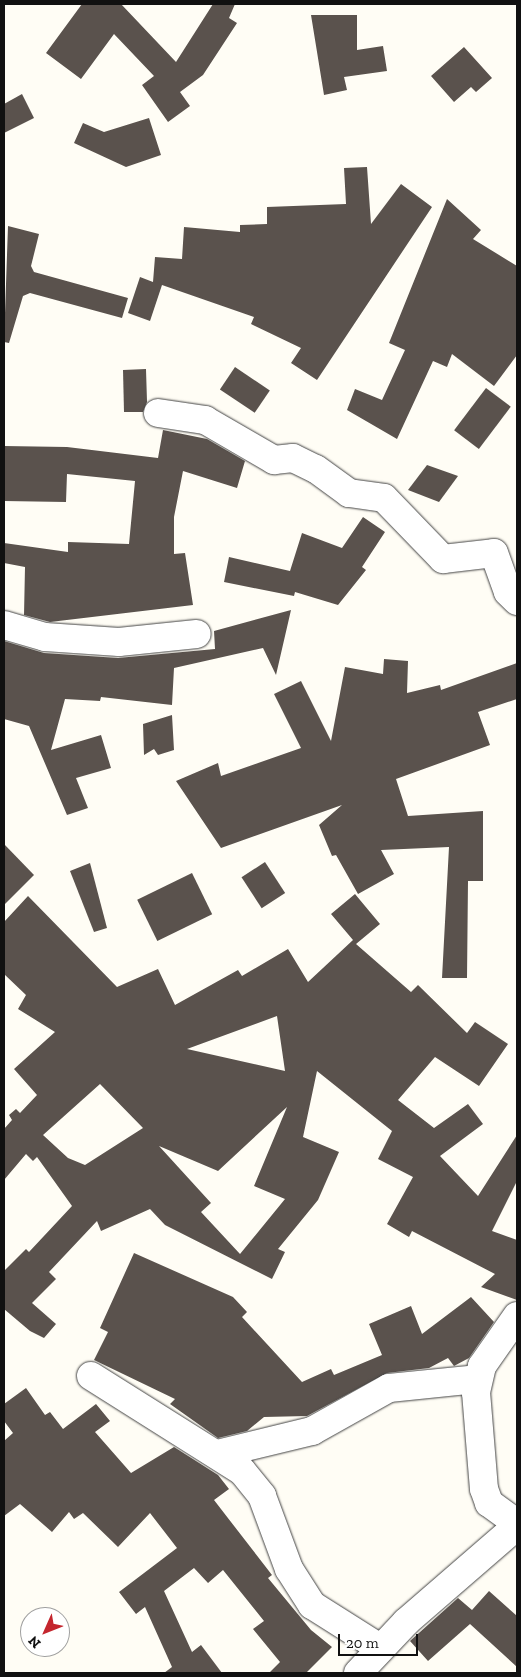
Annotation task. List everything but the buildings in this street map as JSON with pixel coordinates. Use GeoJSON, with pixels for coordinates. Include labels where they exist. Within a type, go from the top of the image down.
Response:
{"type":"FeatureCollection","features":[{"type":"Feature","properties":{"kind":"street"},"geometry":{"type":"LineString","coordinates":[[158,413],[205,420],[274,460],[293,458],[316,469],[349,493],[384,498],[443,559],[494,553],[508,592],[517,601]]}},
{"type":"Feature","properties":{"kind":"street"},"geometry":{"type":"LineString","coordinates":[[4,625],[45,637],[119,642],[197,634]]}},
{"type":"Feature","properties":{"kind":"street"},"geometry":{"type":"LineString","coordinates":[[358,1673],[380,1648],[517,1525],[489,1503],[484,1489],[477,1379],[517,1316]]}},
{"type":"Feature","properties":{"kind":"street"},"geometry":{"type":"LineString","coordinates":[[91,1376],[242,1471],[262,1496],[289,1569],[312,1605],[380,1648]]}},
{"type":"Feature","properties":{"kind":"street"},"geometry":{"type":"LineString","coordinates":[[217,1454],[312,1430],[389,1388],[477,1379]]}}]}
